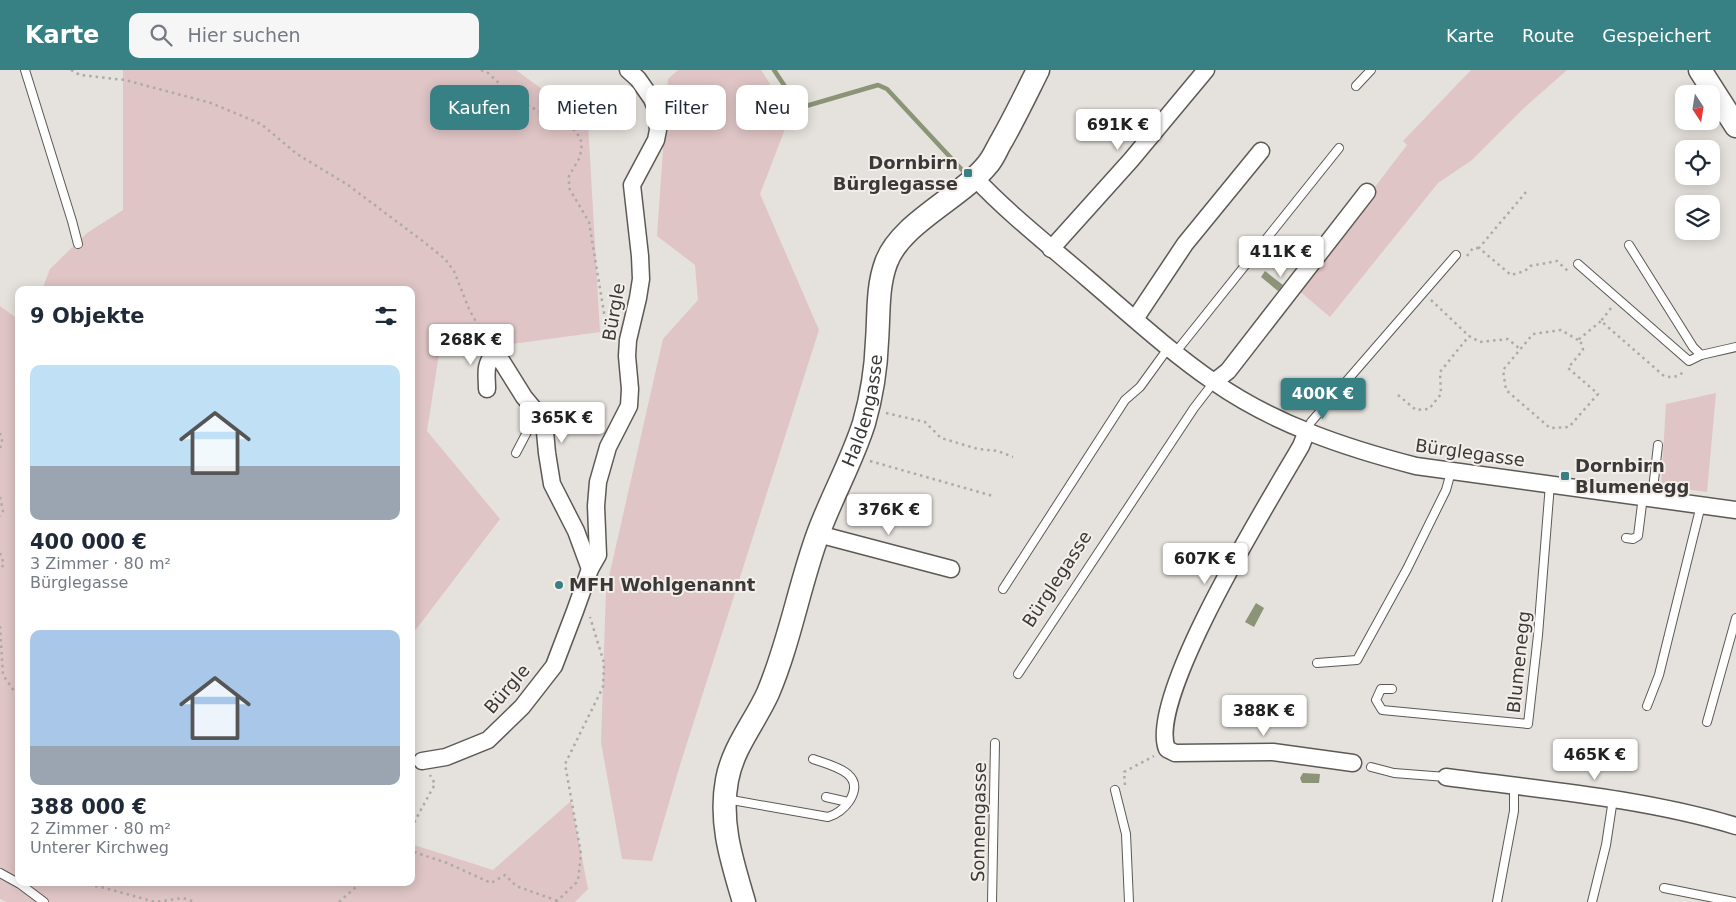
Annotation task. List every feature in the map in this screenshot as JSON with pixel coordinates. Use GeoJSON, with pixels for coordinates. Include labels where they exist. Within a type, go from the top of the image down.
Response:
{"type":"FeatureCollection","features":[{"type":"Feature","properties":{"kind":"street","name":"Bürgle"},"geometry":{"type":"LineString","coordinates":[[422,761],[446,757],[488,740],[522,707],[554,666],[590,569],[598,555],[596,506],[598,482],[608,447],[629,406],[628,340],[641,279],[632,185],[656,140],[658,130],[656,109],[652,99],[638,79],[628,70]]}},
{"type":"Feature","properties":{"kind":"street","name":"Haldengasse"},"geometry":{"type":"LineString","coordinates":[[744,902],[728,845],[724,819],[724,799],[727,780],[731,762],[737,748],[752,725],[768,693],[787,640],[818,534],[852,456],[867,409],[873,387],[880,295],[886,262],[900,238],[975,178],[989,163],[1038,70]]}},
{"type":"Feature","properties":{"kind":"street"},"geometry":{"type":"LineString","coordinates":[[1051,249],[1131,160],[1206,70]]}},
{"type":"Feature","properties":{"kind":"street"},"geometry":{"type":"LineString","coordinates":[[1700,70],[1736,126]]}},
{"type":"Feature","properties":{"kind":"street"},"geometry":{"type":"LineString","coordinates":[[1135,319],[1185,244],[1261,151]]}},
{"type":"Feature","properties":{"kind":"street","name":"Bürglegasse"},"geometry":{"type":"LineString","coordinates":[[975,178],[1051,249],[1172,350],[1214,382],[1248,403],[1307,431],[1371,454],[1416,466],[1736,510]]}},
{"type":"Feature","properties":{"kind":"street","name":"Bürglegasse"},"geometry":{"type":"LineString","coordinates":[[1214,382],[1228,371],[1367,192]]}},
{"type":"Feature","properties":{"kind":"street"},"geometry":{"type":"LineString","coordinates":[[487,389],[488,362],[493,355],[499,357],[524,397],[544,421],[546,453],[552,484],[576,531],[590,569]]}},
{"type":"Feature","properties":{"kind":"street"},"geometry":{"type":"LineString","coordinates":[[1307,431],[1301,446],[1215,599],[1184,662],[1172,693],[1164,741],[1167,749],[1176,752],[1273,752],[1353,763]]}},
{"type":"Feature","properties":{"kind":"street"},"geometry":{"type":"LineString","coordinates":[[818,534],[951,569]]}},
{"type":"Feature","properties":{"kind":"street"},"geometry":{"type":"LineString","coordinates":[[1446,777],[1613,799],[1678,810],[1736,826]]}},
{"type":"Feature","properties":{"kind":"lane"},"geometry":{"type":"LineString","coordinates":[[25,70],[78,244]]}},
{"type":"Feature","properties":{"kind":"lane"},"geometry":{"type":"LineString","coordinates":[[1356,86],[1371,70]]}},
{"type":"Feature","properties":{"kind":"lane"},"geometry":{"type":"LineString","coordinates":[[1003,589],[1125,400],[1140,387],[1172,350],[1339,148]]}},
{"type":"Feature","properties":{"kind":"lane"},"geometry":{"type":"LineString","coordinates":[[1629,245],[1701,356]]}},
{"type":"Feature","properties":{"kind":"lane"},"geometry":{"type":"LineString","coordinates":[[1307,431],[1311,422],[1456,255]]}},
{"type":"Feature","properties":{"kind":"lane"},"geometry":{"type":"LineString","coordinates":[[1578,264],[1689,361],[1736,347]]}},
{"type":"Feature","properties":{"kind":"lane","name":"Bürglegasse"},"geometry":{"type":"LineString","coordinates":[[1018,674],[1194,408],[1214,382]]}},
{"type":"Feature","properties":{"kind":"lane"},"geometry":{"type":"LineString","coordinates":[[516,453],[537,413]]}},
{"type":"Feature","properties":{"kind":"lane"},"geometry":{"type":"LineString","coordinates":[[1626,538],[1633,539],[1638,536],[1658,445]]}},
{"type":"Feature","properties":{"kind":"lane"},"geometry":{"type":"LineString","coordinates":[[1317,663],[1357,660],[1411,560],[1446,490],[1451,472]]}},
{"type":"Feature","properties":{"kind":"lane","name":"Blumenegg"},"geometry":{"type":"LineString","coordinates":[[1392,689],[1381,689],[1376,700],[1382,710],[1528,724],[1538,635],[1550,484]]}},
{"type":"Feature","properties":{"kind":"lane"},"geometry":{"type":"LineString","coordinates":[[1647,706],[1659,675],[1702,505]]}},
{"type":"Feature","properties":{"kind":"lane"},"geometry":{"type":"LineString","coordinates":[[1707,722],[1736,618]]}},
{"type":"Feature","properties":{"kind":"lane","name":"Sonnengasse"},"geometry":{"type":"LineString","coordinates":[[992,902],[995,743]]}},
{"type":"Feature","properties":{"kind":"lane"},"geometry":{"type":"LineString","coordinates":[[724,799],[828,816],[840,812],[854,793],[855,784],[851,776],[838,768],[813,759]]}},
{"type":"Feature","properties":{"kind":"lane"},"geometry":{"type":"LineString","coordinates":[[1371,767],[1394,773],[1446,777]]}},
{"type":"Feature","properties":{"kind":"lane"},"geometry":{"type":"LineString","coordinates":[[1498,902],[1514,810],[1514,786]]}},
{"type":"Feature","properties":{"kind":"lane"},"geometry":{"type":"LineString","coordinates":[[1116,790],[1126,834],[1129,902]]}},
{"type":"Feature","properties":{"kind":"lane"},"geometry":{"type":"LineString","coordinates":[[826,797],[848,802]]}},
{"type":"Feature","properties":{"kind":"lane"},"geometry":{"type":"LineString","coordinates":[[1592,902],[1606,845],[1613,799]]}},
{"type":"Feature","properties":{"kind":"lane"},"geometry":{"type":"LineString","coordinates":[[0,873],[15,881]]}},
{"type":"Feature","properties":{"kind":"lane"},"geometry":{"type":"LineString","coordinates":[[23,886],[44,902]]}},
{"type":"Feature","properties":{"kind":"lane"},"geometry":{"type":"LineString","coordinates":[[1664,888],[1734,902]]}},
{"type":"Feature","properties":{"kind":"path"},"geometry":{"type":"LineString","coordinates":[[71,70],[80,75],[125,80],[212,103],[261,124],[297,154],[348,185],[445,259],[454,271],[469,309],[493,355]]}},
{"type":"Feature","properties":{"kind":"path"},"geometry":{"type":"LineString","coordinates":[[481,70],[487,72],[516,99],[576,131],[582,143],[580,158],[569,176],[569,188],[589,222],[607,330]]}},
{"type":"Feature","properties":{"kind":"path"},"geometry":{"type":"LineString","coordinates":[[1479,248],[1526,192]]}},
{"type":"Feature","properties":{"kind":"path"},"geometry":{"type":"LineString","coordinates":[[1461,262],[1473,248],[1479,248],[1510,275],[1525,271],[1530,266],[1557,261],[1570,272]]}},
{"type":"Feature","properties":{"kind":"path"},"geometry":{"type":"LineString","coordinates":[[1430,299],[1469,336],[1480,342],[1508,339],[1520,349]]}},
{"type":"Feature","properties":{"kind":"path"},"geometry":{"type":"LineString","coordinates":[[1578,340],[1601,321],[1611,308],[1604,302]]}},
{"type":"Feature","properties":{"kind":"path"},"geometry":{"type":"LineString","coordinates":[[1601,321],[1664,376],[1673,378],[1681,375],[1688,367],[1689,361]]}},
{"type":"Feature","properties":{"kind":"path"},"geometry":{"type":"LineString","coordinates":[[1561,330],[1578,340],[1582,344],[1583,350],[1568,368],[1598,394],[1569,427],[1550,428],[1506,390],[1503,370],[1533,334],[1561,330]]}},
{"type":"Feature","properties":{"kind":"path"},"geometry":{"type":"LineString","coordinates":[[1398,395],[1416,410],[1429,409],[1441,394],[1440,372],[1469,336]]}},
{"type":"Feature","properties":{"kind":"path"},"geometry":{"type":"LineString","coordinates":[[867,409],[924,422],[940,438],[978,450],[998,451],[1013,457]]}},
{"type":"Feature","properties":{"kind":"path"},"geometry":{"type":"LineString","coordinates":[[0,433],[2,440],[0,449]]}},
{"type":"Feature","properties":{"kind":"path"},"geometry":{"type":"LineString","coordinates":[[852,456],[993,496]]}},
{"type":"Feature","properties":{"kind":"path"},"geometry":{"type":"LineString","coordinates":[[0,497],[3,511],[0,516]]}},
{"type":"Feature","properties":{"kind":"path"},"geometry":{"type":"LineString","coordinates":[[0,553],[4,564],[0,570]]}},
{"type":"Feature","properties":{"kind":"path"},"geometry":{"type":"LineString","coordinates":[[415,853],[447,863],[490,883],[506,875],[516,886],[557,901],[578,881],[581,854],[565,764],[603,688],[604,663],[589,615]]}},
{"type":"Feature","properties":{"kind":"path"},"geometry":{"type":"LineString","coordinates":[[0,626],[3,675],[15,692]]}},
{"type":"Feature","properties":{"kind":"path"},"geometry":{"type":"LineString","coordinates":[[1125,789],[1124,772],[1167,749]]}},
{"type":"Feature","properties":{"kind":"path"},"geometry":{"type":"LineString","coordinates":[[415,821],[436,784],[422,761]]}},
{"type":"Feature","properties":{"kind":"path"},"geometry":{"type":"LineString","coordinates":[[95,886],[155,902],[183,898],[195,902]]}},
{"type":"Feature","properties":{"kind":"path"},"geometry":{"type":"LineString","coordinates":[[339,902],[357,886]]}},
{"type":"Feature","properties":{"kind":"shaded area"},"geometry":{"type":"Polygon","coordinates":[[[123,70],[516,70],[539,87],[539,130],[588,130],[600,332],[439,354],[427,431],[500,519],[415,631],[415,286],[44,286],[50,269],[87,233],[123,210],[123,70]]]}},
{"type":"Feature","properties":{"kind":"shaded area"},"geometry":{"type":"Polygon","coordinates":[[[678,70],[761,70],[770,85],[736,85],[736,130],[785,130],[760,194],[819,330],[680,765],[652,861],[622,859],[601,742],[606,590],[663,339],[698,300],[695,265],[657,236],[664,130],[726,130],[726,85],[668,85],[668,79],[678,70]]]}},
{"type":"Feature","properties":{"kind":"shaded area"},"geometry":{"type":"Polygon","coordinates":[[[1471,70],[1567,70],[1525,107],[1472,160],[1438,183],[1330,317],[1297,289],[1407,145],[1403,141],[1471,70]]]}},
{"type":"Feature","properties":{"kind":"shaded area"},"geometry":{"type":"Polygon","coordinates":[[[1265,271],[1283,285],[1278,291],[1261,277],[1265,271]]]}},
{"type":"Feature","properties":{"kind":"shaded area"},"geometry":{"type":"Polygon","coordinates":[[[0,306],[15,317],[15,886],[415,886],[415,845],[493,870],[571,801],[588,889],[575,902],[7,902],[0,899],[0,306]]]}},
{"type":"Feature","properties":{"kind":"shaded area"},"geometry":{"type":"Polygon","coordinates":[[[1716,393],[1707,492],[1661,486],[1666,404],[1716,393]]]}},
{"type":"Feature","properties":{"kind":"shaded area"},"geometry":{"type":"Polygon","coordinates":[[[1256,603],[1264,608],[1254,627],[1245,622],[1256,603]]]}},
{"type":"Feature","properties":{"kind":"shaded area"},"geometry":{"type":"Polygon","coordinates":[[[1303,773],[1320,774],[1319,783],[1302,783],[1300,778],[1303,773]]]}},
{"type":"Feature","properties":{"kind":"waterway"},"geometry":{"type":"LineString","coordinates":[[774,70],[786,88],[806,106],[878,85],[887,89],[964,172]]}},
{"type":"Feature","properties":{"kind":"place","name":"Dornbirn Bürglegasse"},"geometry":{"type":"Point","coordinates":[968,173]}},
{"type":"Feature","properties":{"kind":"place","name":"Dornbirn Blumenegg"},"geometry":{"type":"Point","coordinates":[1565,476]}},
{"type":"Feature","properties":{"kind":"place","name":"MFH Wohlgenannt"},"geometry":{"type":"Point","coordinates":[559,585]}}]}
